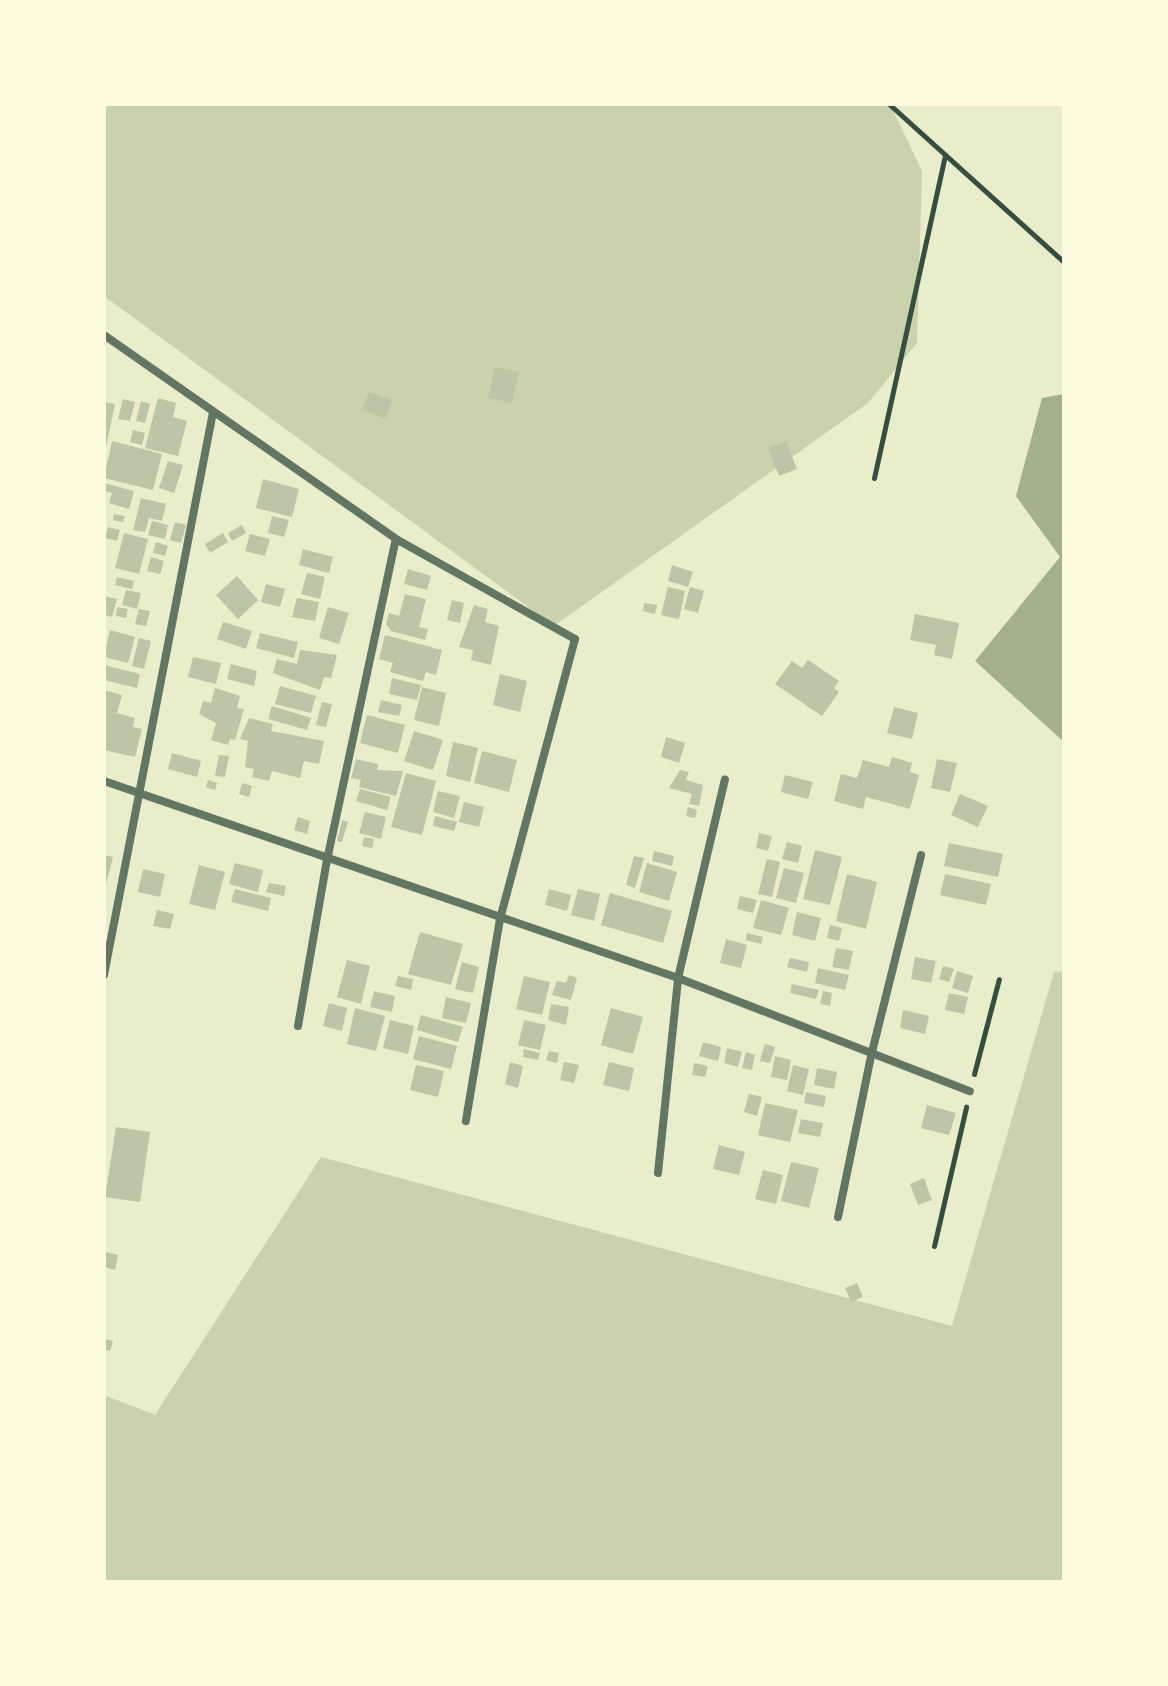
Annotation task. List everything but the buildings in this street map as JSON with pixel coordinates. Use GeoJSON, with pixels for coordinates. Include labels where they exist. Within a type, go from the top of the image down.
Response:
{"type":"FeatureCollection","features":[{"type":"Feature","properties":{"kind":"street"},"geometry":{"type":"LineString","coordinates":[[104,335],[396,539],[575,639],[500,919],[466,1121]]}},
{"type":"Feature","properties":{"kind":"street"},"geometry":{"type":"LineString","coordinates":[[104,975],[213,412]]}},
{"type":"Feature","properties":{"kind":"street"},"geometry":{"type":"LineString","coordinates":[[298,1026],[327,860],[396,539]]}},
{"type":"Feature","properties":{"kind":"street"},"geometry":{"type":"LineString","coordinates":[[658,1173],[678,978],[725,779]]}},
{"type":"Feature","properties":{"kind":"street"},"geometry":{"type":"LineString","coordinates":[[104,781],[678,978],[970,1091]]}},
{"type":"Feature","properties":{"kind":"street"},"geometry":{"type":"LineString","coordinates":[[838,1217],[872,1052],[921,855]]}},
{"type":"Feature","properties":{"kind":"path"},"geometry":{"type":"LineString","coordinates":[[889,104],[1064,262]]}},
{"type":"Feature","properties":{"kind":"path"},"geometry":{"type":"LineString","coordinates":[[874,478],[945,155]]}},
{"type":"Feature","properties":{"kind":"path"},"geometry":{"type":"LineString","coordinates":[[934,1246],[999,979]]}},
{"type":"Feature","properties":{"kind":"shaded area"},"geometry":{"type":"Polygon","coordinates":[[[104,104],[890,104],[922,171],[917,343],[868,403],[554,626],[104,296],[104,104]]]}},
{"type":"Feature","properties":{"kind":"shaded area"},"geometry":{"type":"Polygon","coordinates":[[[1064,394],[1064,742],[975,661],[1060,557],[1016,496],[1042,398],[1064,394]]]}},
{"type":"Feature","properties":{"kind":"shaded area"},"geometry":{"type":"Polygon","coordinates":[[[1064,971],[1064,1582],[104,1582],[104,1395],[155,1415],[321,1157],[952,1326],[1054,972],[1064,971]]]}}]}
